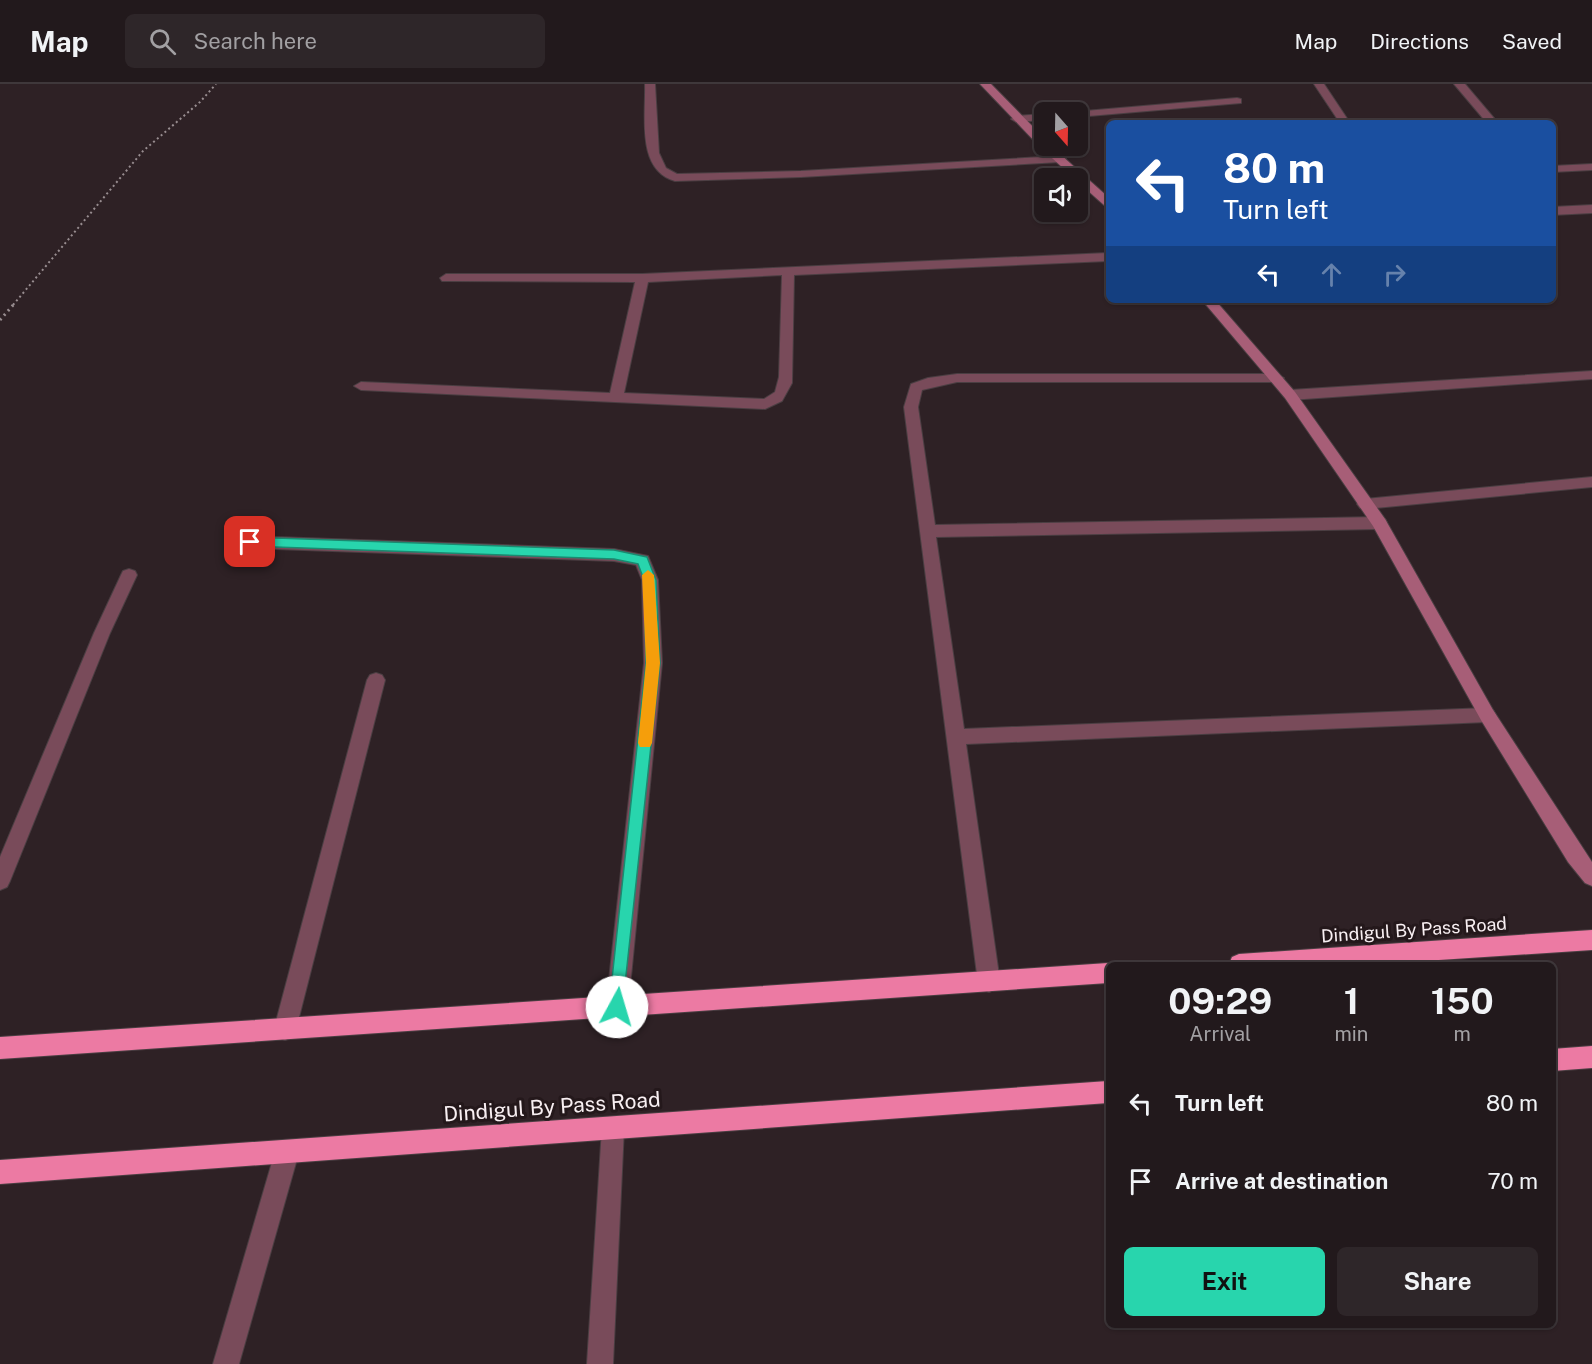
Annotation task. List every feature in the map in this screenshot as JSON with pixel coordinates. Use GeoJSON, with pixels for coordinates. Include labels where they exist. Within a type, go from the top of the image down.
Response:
{"type":"FeatureCollection","features":[{"type":"Feature","properties":{"kind":"highway","name":"Dindigul By Pass Road"},"geometry":{"type":"LineString","coordinates":[[1268,962],[1592,940]]}},
{"type":"Feature","properties":{"kind":"highway"},"geometry":{"type":"LineString","coordinates":[[0,1048],[1106,973]]}},
{"type":"Feature","properties":{"kind":"highway"},"geometry":{"type":"LineString","coordinates":[[1556,1060],[1592,1057]]}},
{"type":"Feature","properties":{"kind":"highway","name":"Dindigul By Pass Road"},"geometry":{"type":"LineString","coordinates":[[0,1172],[1106,1092]]}},
{"type":"Feature","properties":{"kind":"street"},"geometry":{"type":"LineString","coordinates":[[650,84],[653,153],[661,170],[675,178],[801,174],[1060,159]]}},
{"type":"Feature","properties":{"kind":"street"},"geometry":{"type":"LineString","coordinates":[[985,84],[1016,119],[1034,135]]}},
{"type":"Feature","properties":{"kind":"street"},"geometry":{"type":"LineString","coordinates":[[1319,84],[1343,120]]}},
{"type":"Feature","properties":{"kind":"street"},"geometry":{"type":"LineString","coordinates":[[1459,84],[1490,120]]}},
{"type":"Feature","properties":{"kind":"street"},"geometry":{"type":"LineString","coordinates":[[1088,113],[1238,101]]}},
{"type":"Feature","properties":{"kind":"street"},"geometry":{"type":"LineString","coordinates":[[1016,119],[1034,118]]}},
{"type":"Feature","properties":{"kind":"street"},"geometry":{"type":"LineString","coordinates":[[1057,156],[1106,199]]}},
{"type":"Feature","properties":{"kind":"street"},"geometry":{"type":"LineString","coordinates":[[1556,169],[1592,167]]}},
{"type":"Feature","properties":{"kind":"street"},"geometry":{"type":"LineString","coordinates":[[1556,211],[1592,208]]}},
{"type":"Feature","properties":{"kind":"street"},"geometry":{"type":"LineString","coordinates":[[446,278],[642,278],[1106,257]]}},
{"type":"Feature","properties":{"kind":"street"},"geometry":{"type":"LineString","coordinates":[[361,386],[765,404],[777,400],[783,392],[786,377],[788,271]]}},
{"type":"Feature","properties":{"kind":"street"},"geometry":{"type":"LineString","coordinates":[[616,398],[642,278]]}},
{"type":"Feature","properties":{"kind":"street"},"geometry":{"type":"LineString","coordinates":[[1211,303],[1277,378],[1379,523],[1487,715],[1575,856],[1592,878]]}},
{"type":"Feature","properties":{"kind":"street"},"geometry":{"type":"LineString","coordinates":[[1290,395],[1592,375]]}},
{"type":"Feature","properties":{"kind":"street"},"geometry":{"type":"LineString","coordinates":[[989,982],[911,407],[916,387],[927,381],[957,378],[1277,378]]}},
{"type":"Feature","properties":{"kind":"street"},"geometry":{"type":"LineString","coordinates":[[1365,504],[1592,482]]}},
{"type":"Feature","properties":{"kind":"street"},"geometry":{"type":"LineString","coordinates":[[929,531],[1379,523]]}},
{"type":"Feature","properties":{"kind":"street"},"geometry":{"type":"LineString","coordinates":[[250,542],[614,555],[642,560],[650,580],[653,663],[617,1007]]}},
{"type":"Feature","properties":{"kind":"street"},"geometry":{"type":"LineString","coordinates":[[0,881],[102,633],[129,575]]}},
{"type":"Feature","properties":{"kind":"street"},"geometry":{"type":"LineString","coordinates":[[285,1029],[376,680]]}},
{"type":"Feature","properties":{"kind":"street"},"geometry":{"type":"LineString","coordinates":[[957,736],[1487,715]]}},
{"type":"Feature","properties":{"kind":"street"},"geometry":{"type":"LineString","coordinates":[[600,1364],[613,1128]]}},
{"type":"Feature","properties":{"kind":"street"},"geometry":{"type":"LineString","coordinates":[[226,1364],[287,1152]]}},
{"type":"Feature","properties":{"kind":"path"},"geometry":{"type":"LineString","coordinates":[[0,320],[143,151],[200,102],[216,84]]}},
{"type":"Feature","properties":{"kind":"slow traffic"},"geometry":{"type":"LineString","coordinates":[[645,743],[653,663],[648,575]]}},
{"type":"Feature","properties":{"kind":"route"},"geometry":{"type":"LineString","coordinates":[[250,542],[614,555],[642,560],[650,580],[653,663],[617,1007]]}}]}
